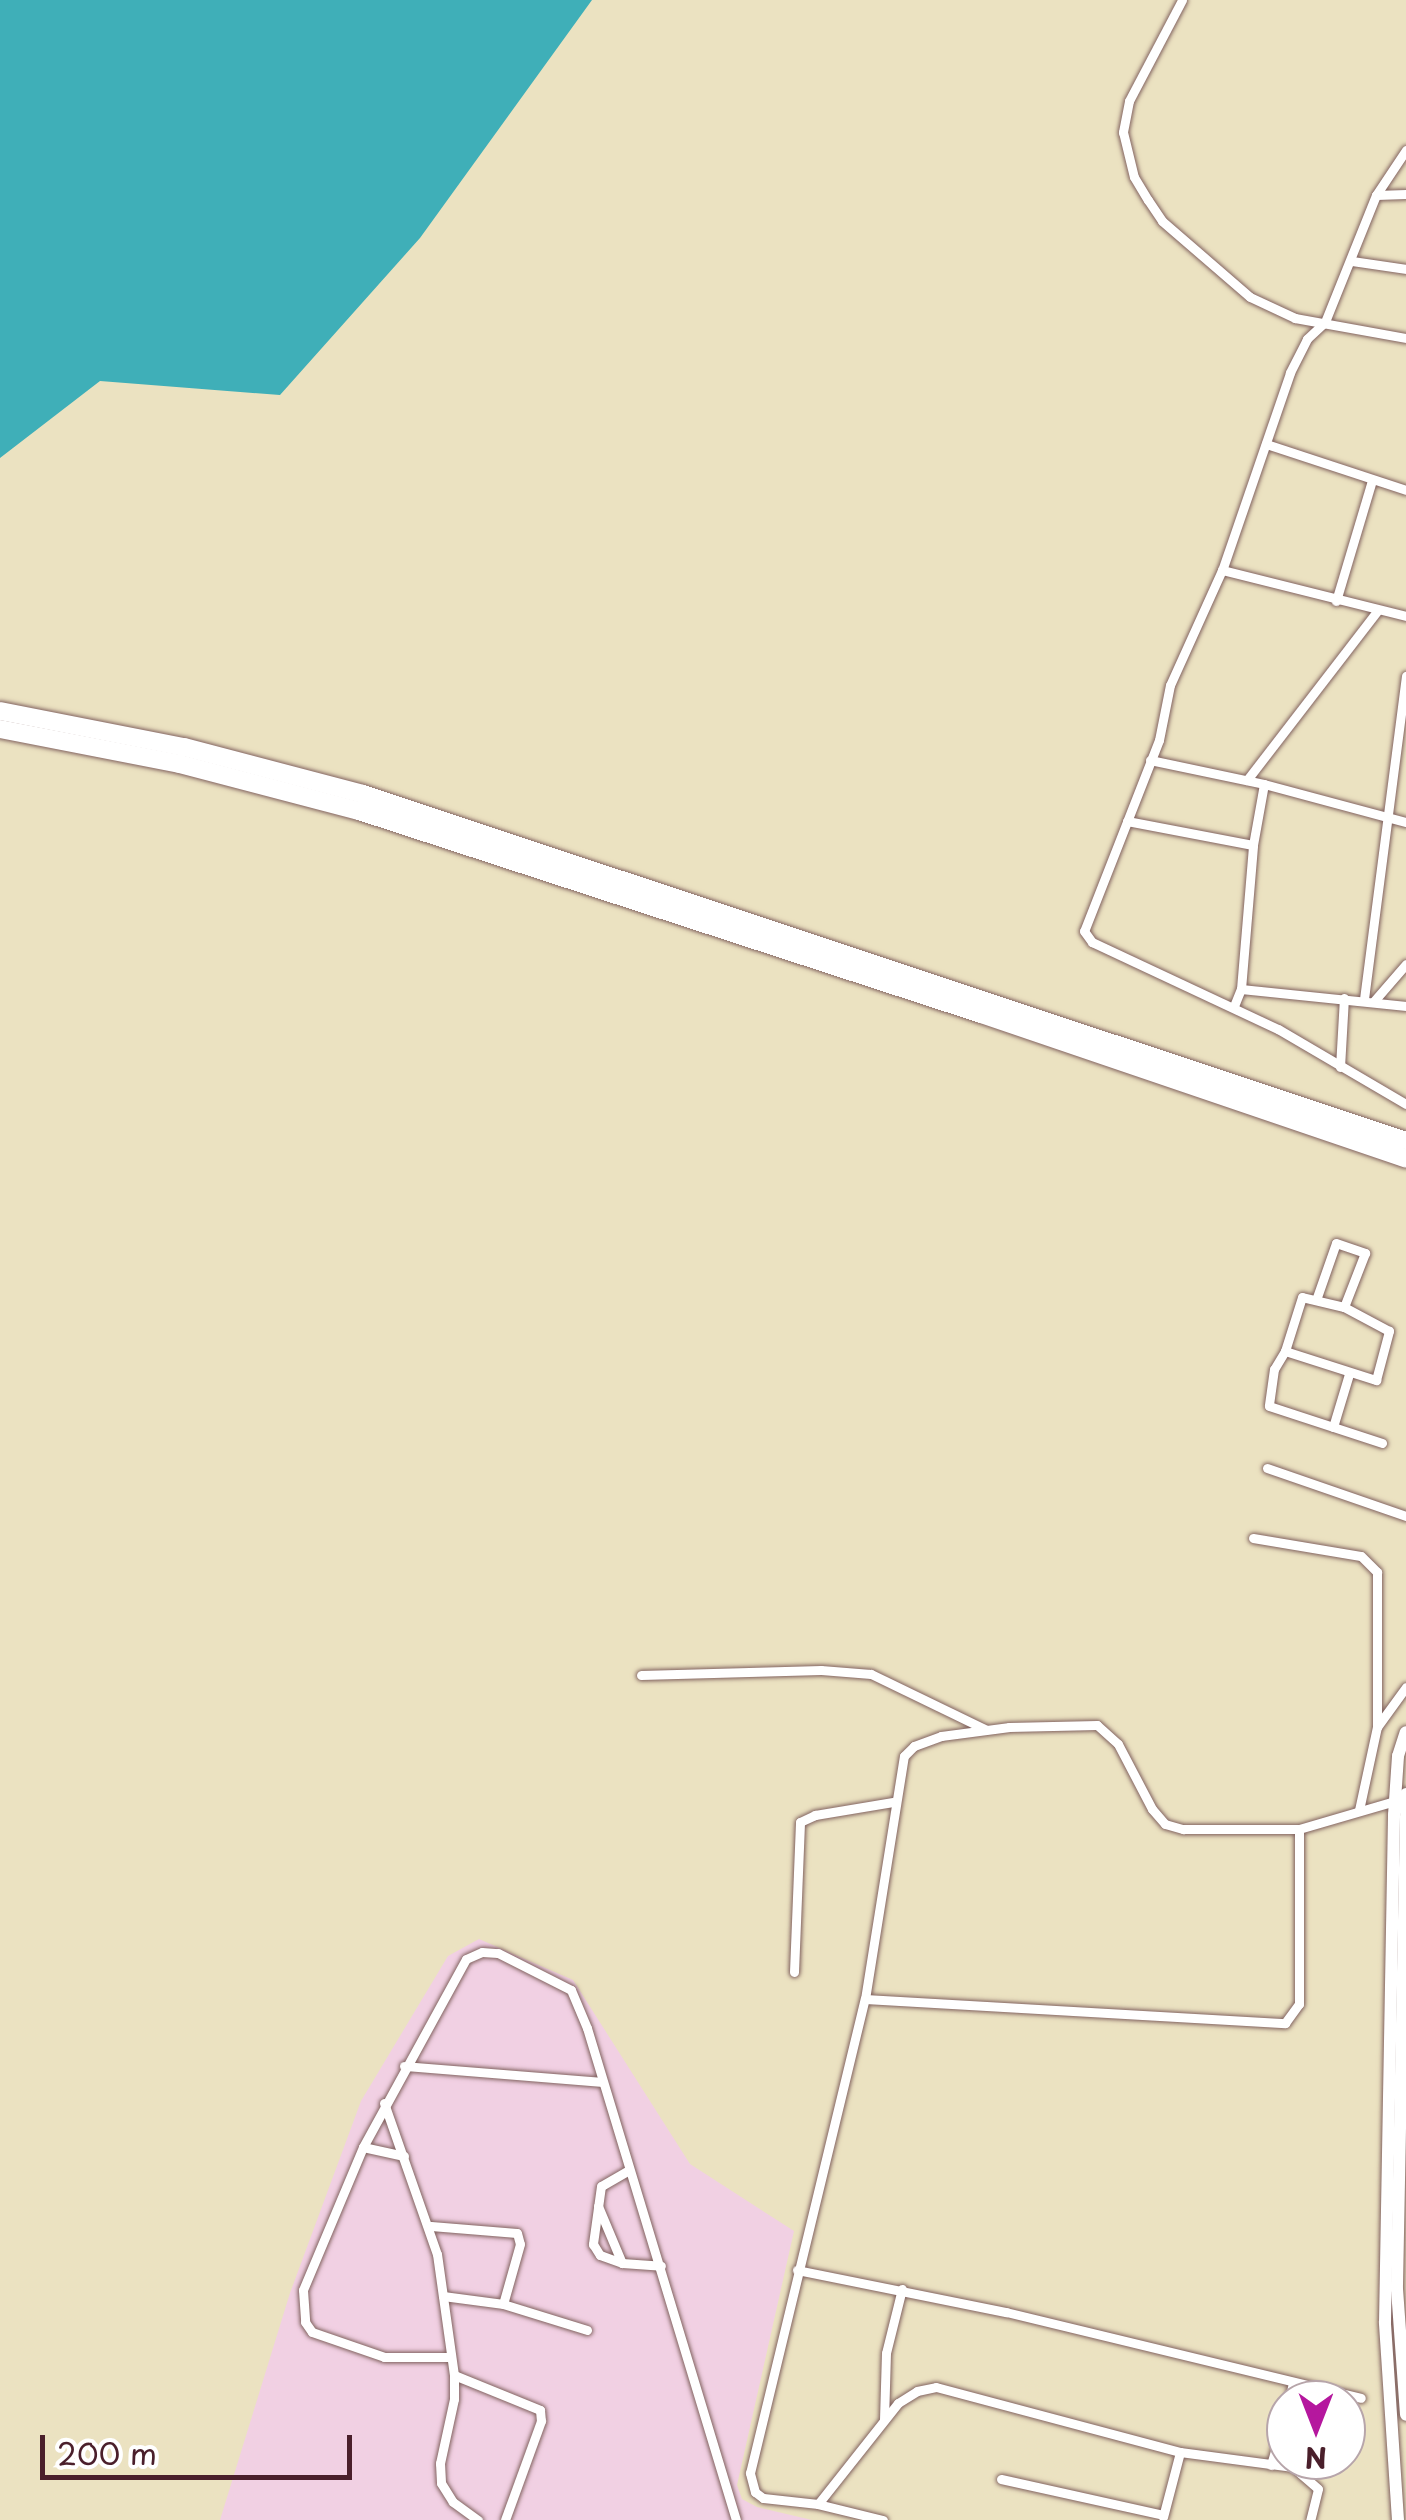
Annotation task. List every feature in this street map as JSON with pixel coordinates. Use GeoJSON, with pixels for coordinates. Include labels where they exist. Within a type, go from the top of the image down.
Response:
{"type":"FeatureCollection","features":[{"type":"Feature","properties":{"kind":"highway"},"geometry":{"type":"LineString","coordinates":[[0,711],[184,746],[363,794],[1406,1141]]}},
{"type":"Feature","properties":{"kind":"highway"},"geometry":{"type":"LineString","coordinates":[[0,729],[180,764],[359,812],[981,1014],[1406,1160]]}},
{"type":"Feature","properties":{"kind":"main road"},"geometry":{"type":"LineString","coordinates":[[1406,1732],[1398,1756],[1406,1815],[1402,2299],[1406,2415]]}},
{"type":"Feature","properties":{"kind":"main road"},"geometry":{"type":"LineString","coordinates":[[1398,2520],[1386,2322],[1403,1798]]}},
{"type":"Feature","properties":{"kind":"street"},"geometry":{"type":"LineString","coordinates":[[1182,0],[1128,101],[1123,132],[1134,177],[1162,221],[1250,297],[1294,318],[1406,338]]}},
{"type":"Feature","properties":{"kind":"street"},"geometry":{"type":"LineString","coordinates":[[1406,150],[1376,195],[1325,322],[1300,351],[1222,570],[1170,686],[1150,760],[1127,821],[1086,916],[1086,936],[1092,942],[1234,1006],[1406,1104]]}},
{"type":"Feature","properties":{"kind":"street"},"geometry":{"type":"LineString","coordinates":[[1376,195],[1406,194]]}},
{"type":"Feature","properties":{"kind":"street"},"geometry":{"type":"LineString","coordinates":[[1352,261],[1406,269]]}},
{"type":"Feature","properties":{"kind":"street"},"geometry":{"type":"LineString","coordinates":[[1266,444],[1406,490]]}},
{"type":"Feature","properties":{"kind":"street"},"geometry":{"type":"LineString","coordinates":[[1336,600],[1372,480]]}},
{"type":"Feature","properties":{"kind":"street"},"geometry":{"type":"LineString","coordinates":[[1222,570],[1406,616]]}},
{"type":"Feature","properties":{"kind":"street"},"geometry":{"type":"LineString","coordinates":[[1247,780],[1377,611]]}},
{"type":"Feature","properties":{"kind":"street"},"geometry":{"type":"LineString","coordinates":[[1369,1000],[1386,817],[1406,676]]}},
{"type":"Feature","properties":{"kind":"street"},"geometry":{"type":"LineString","coordinates":[[1150,760],[1264,784],[1406,822]]}},
{"type":"Feature","properties":{"kind":"street"},"geometry":{"type":"LineString","coordinates":[[1234,1006],[1241,989],[1253,845],[1264,784]]}},
{"type":"Feature","properties":{"kind":"street"},"geometry":{"type":"LineString","coordinates":[[1127,821],[1253,845]]}},
{"type":"Feature","properties":{"kind":"street"},"geometry":{"type":"LineString","coordinates":[[1369,1000],[1406,964]]}},
{"type":"Feature","properties":{"kind":"street"},"geometry":{"type":"LineString","coordinates":[[1241,989],[1406,1006]]}},
{"type":"Feature","properties":{"kind":"street"},"geometry":{"type":"LineString","coordinates":[[1340,1066],[1344,998]]}},
{"type":"Feature","properties":{"kind":"street"},"geometry":{"type":"LineString","coordinates":[[1316,1300],[1336,1243],[1365,1253],[1344,1307]]}},
{"type":"Feature","properties":{"kind":"street"},"geometry":{"type":"LineString","coordinates":[[1285,1351],[1376,1380],[1390,1331],[1344,1307],[1302,1297],[1285,1351],[1274,1368],[1269,1406],[1382,1442]]}},
{"type":"Feature","properties":{"kind":"street"},"geometry":{"type":"LineString","coordinates":[[1333,1426],[1349,1374]]}},
{"type":"Feature","properties":{"kind":"street"},"geometry":{"type":"LineString","coordinates":[[1267,1468],[1406,1516]]}},
{"type":"Feature","properties":{"kind":"street"},"geometry":{"type":"LineString","coordinates":[[1253,1538],[1361,1556],[1377,1572],[1377,1727],[1359,1810]]}},
{"type":"Feature","properties":{"kind":"street"},"geometry":{"type":"LineString","coordinates":[[640,1675],[821,1670],[871,1674],[987,1730]]}},
{"type":"Feature","properties":{"kind":"street"},"geometry":{"type":"LineString","coordinates":[[1377,1727],[1406,1688]]}},
{"type":"Feature","properties":{"kind":"street"},"geometry":{"type":"LineString","coordinates":[[883,2520],[818,2504],[762,2498],[755,2492],[750,2473],[865,1999],[900,1766],[914,1746],[940,1736],[987,1730],[1097,1725],[1118,1744],[1152,1808],[1165,1824],[1183,1829],[1299,1829],[1403,1798]]}},
{"type":"Feature","properties":{"kind":"street"},"geometry":{"type":"LineString","coordinates":[[794,1972],[800,1822],[815,1814],[894,1802]]}},
{"type":"Feature","properties":{"kind":"street"},"geometry":{"type":"LineString","coordinates":[[865,1999],[1285,2024],[1299,2004],[1299,1829]]}},
{"type":"Feature","properties":{"kind":"street"},"geometry":{"type":"LineString","coordinates":[[451,2357],[384,2358],[312,2332],[301,2312],[304,2290],[384,2103],[466,1959],[490,1951],[520,1961],[572,1990],[736,2520]]}},
{"type":"Feature","properties":{"kind":"street"},"geometry":{"type":"LineString","coordinates":[[404,2066],[602,2082]]}},
{"type":"Feature","properties":{"kind":"street"},"geometry":{"type":"LineString","coordinates":[[384,2103],[431,2226],[443,2296],[454,2399],[440,2463],[441,2484],[453,2502],[478,2520]]}},
{"type":"Feature","properties":{"kind":"street"},"geometry":{"type":"LineString","coordinates":[[363,2146],[404,2156]]}},
{"type":"Feature","properties":{"kind":"street"},"geometry":{"type":"LineString","coordinates":[[629,2170],[604,2182],[595,2251],[622,2263],[660,2266]]}},
{"type":"Feature","properties":{"kind":"street"},"geometry":{"type":"LineString","coordinates":[[598,2206],[622,2263]]}},
{"type":"Feature","properties":{"kind":"street"},"geometry":{"type":"LineString","coordinates":[[431,2226],[518,2233],[520,2244],[504,2304]]}},
{"type":"Feature","properties":{"kind":"street"},"geometry":{"type":"LineString","coordinates":[[797,2270],[902,2290],[1275,2380]]}},
{"type":"Feature","properties":{"kind":"street"},"geometry":{"type":"LineString","coordinates":[[884,2423],[886,2353],[902,2290]]}},
{"type":"Feature","properties":{"kind":"street"},"geometry":{"type":"LineString","coordinates":[[443,2296],[504,2304],[588,2330]]}},
{"type":"Feature","properties":{"kind":"street"},"geometry":{"type":"LineString","coordinates":[[454,2375],[540,2410],[540,2420],[505,2520]]}},
{"type":"Feature","properties":{"kind":"street"},"geometry":{"type":"LineString","coordinates":[[818,2504],[898,2403],[917,2391],[936,2387],[1180,2452],[1266,2464]]}},
{"type":"Feature","properties":{"kind":"street"},"geometry":{"type":"LineString","coordinates":[[1001,2478],[1163,2518],[1180,2452]]}},
{"type":"Feature","properties":{"kind":"street"},"geometry":{"type":"LineString","coordinates":[[1310,2520],[1317,2501],[1311,2480]]}},
{"type":"Feature","properties":{"kind":"shaded area"},"geometry":{"type":"Polygon","coordinates":[[[479,1939],[573,1980],[690,2164],[794,2231],[737,2485],[742,2499],[757,2507],[812,2520],[220,2520],[290,2293],[361,2101],[448,1956],[479,1939]]]}},
{"type":"Feature","properties":{"kind":"water"},"geometry":{"type":"Polygon","coordinates":[[[0,0],[592,0],[420,238],[280,395],[100,381],[0,458],[0,0]]]}}]}
